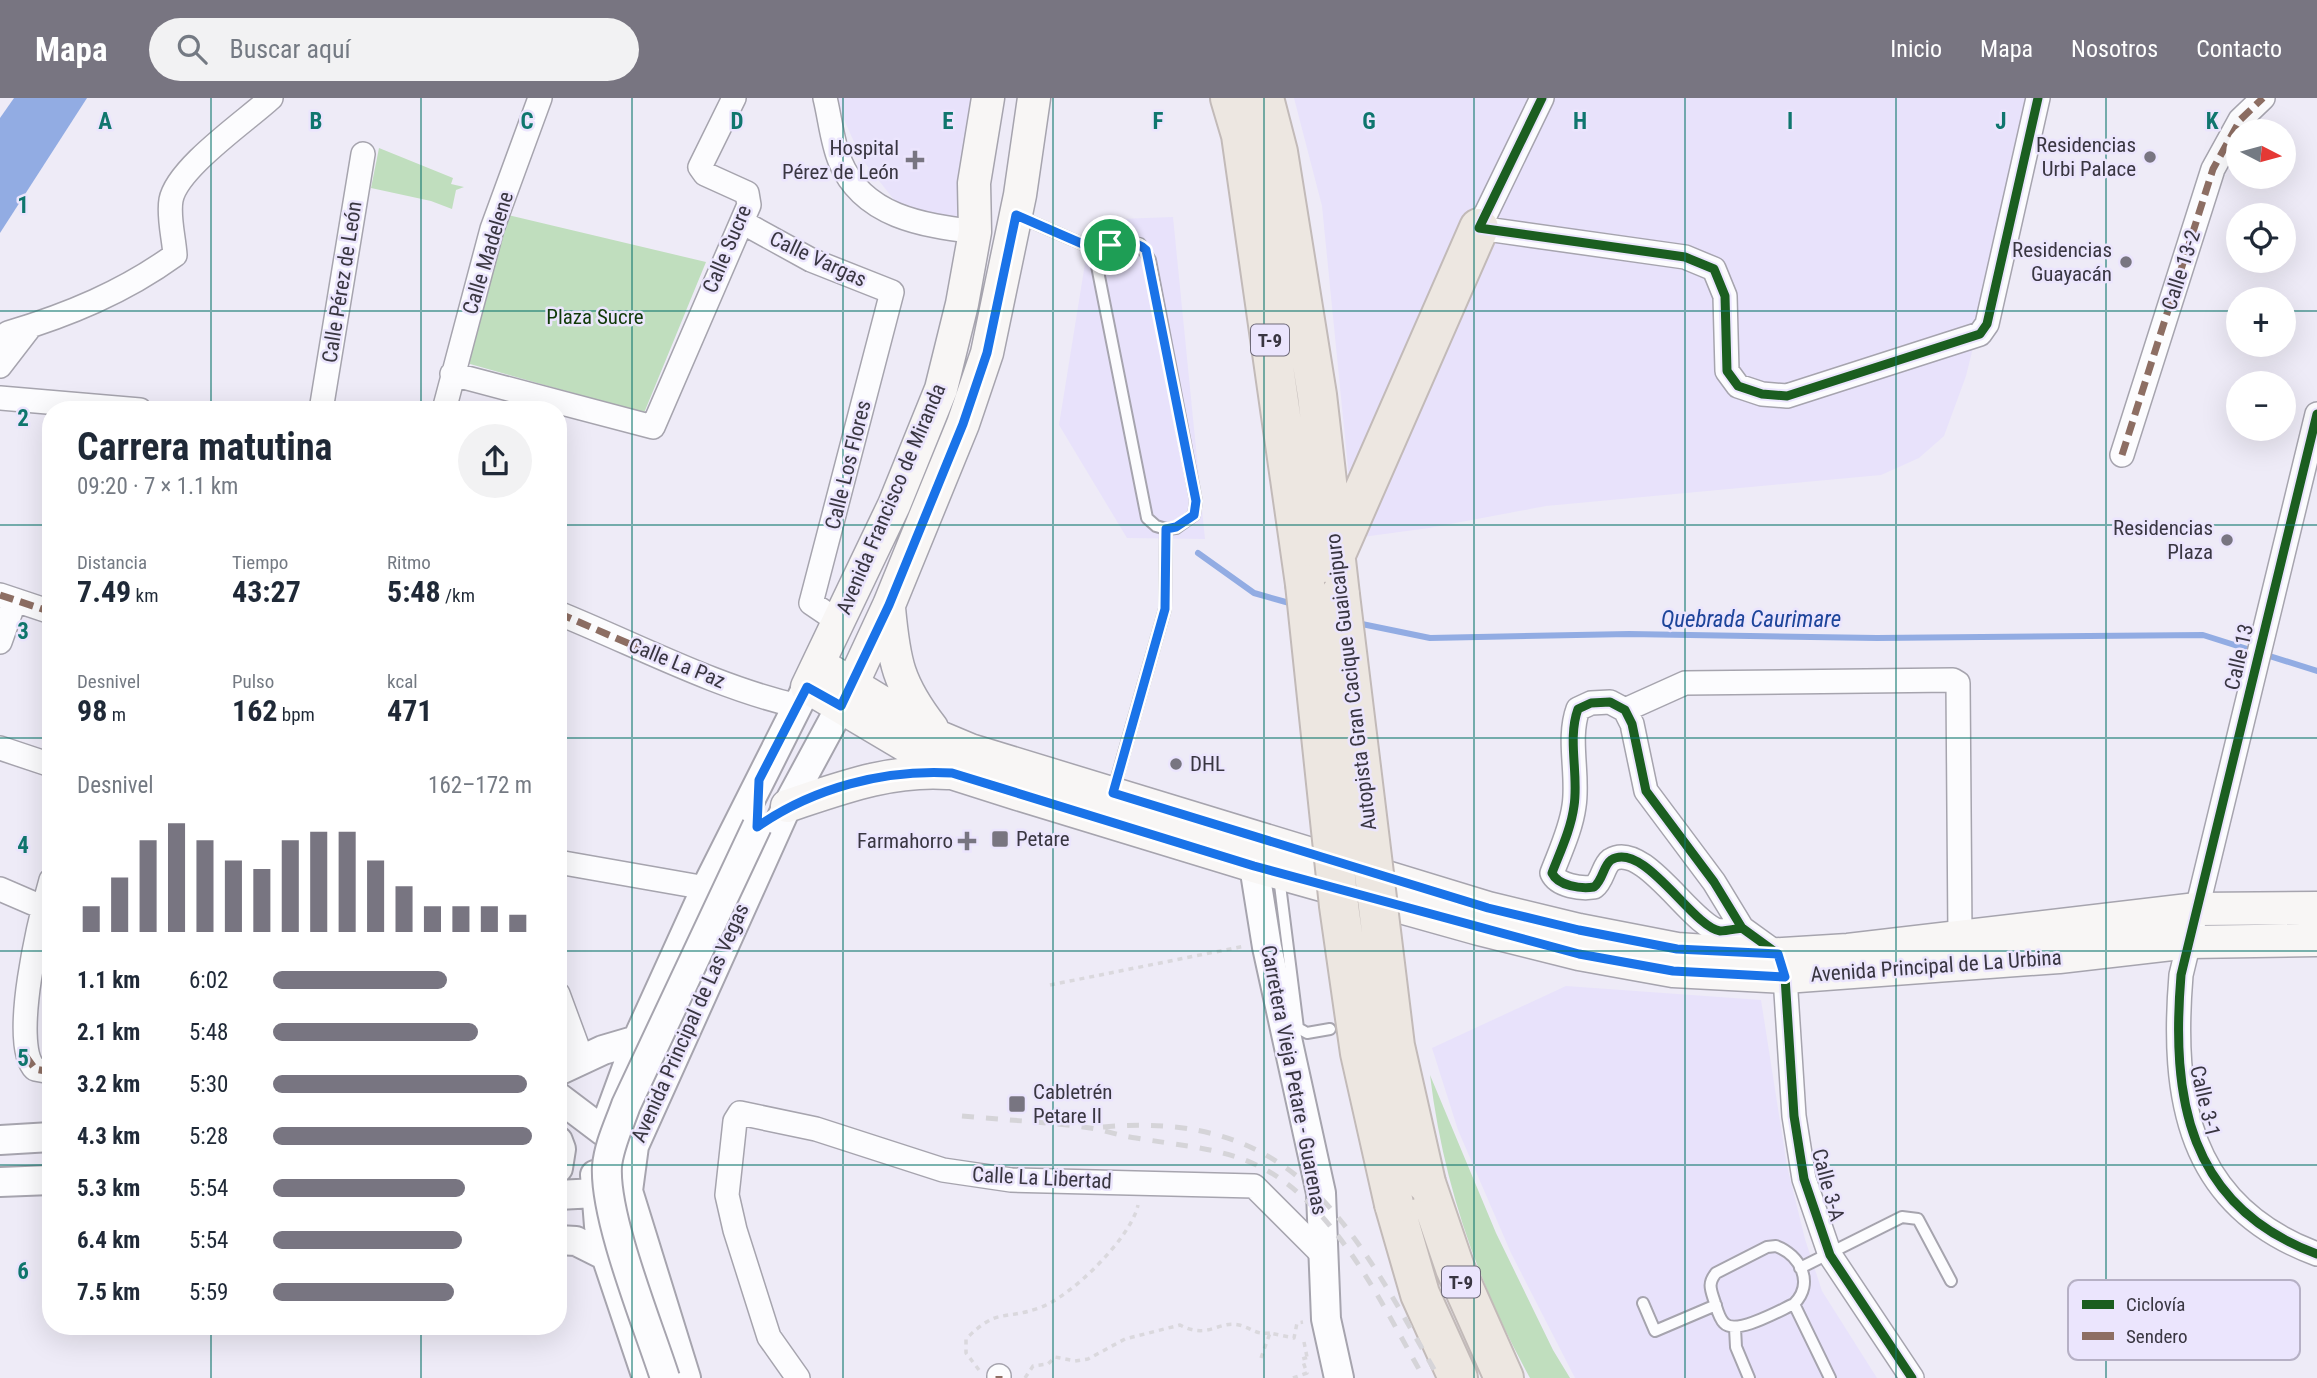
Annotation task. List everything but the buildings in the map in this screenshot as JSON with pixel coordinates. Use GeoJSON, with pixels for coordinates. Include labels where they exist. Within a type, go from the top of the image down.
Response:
{"type":"FeatureCollection","features":[{"type":"Feature","properties":{"kind":"highway","name":"Autopista Gran Cacique Guaicaipuro"},"geometry":{"type":"LineString","coordinates":[[1204,98],[1235,213],[1284,447],[1322,589],[1395,1045],[1426,1183],[1455,1268],[1504,1378]]}},
{"type":"Feature","properties":{"kind":"highway","name":"Autopista Gran Cacique Guaicaipuro"},"geometry":{"type":"LineString","coordinates":[[1230,98],[1241,135],[1284,447]]}},
{"type":"Feature","properties":{"kind":"highway","name":"Autopista Gran Cacique Guaicaipuro"},"geometry":{"type":"LineString","coordinates":[[1264,98],[1278,152],[1317,395],[1336,554],[1322,589],[1339,906],[1360,1053],[1394,1204],[1420,1294],[1458,1378]]}},
{"type":"Feature","properties":{"kind":"highway"},"geometry":{"type":"LineString","coordinates":[[1336,554],[1479,228]]}},
{"type":"Feature","properties":{"kind":"main road","name":"Avenida Francisco de Miranda"},"geometry":{"type":"LineString","coordinates":[[808,686],[894,505],[941,389],[962,304],[975,232],[974,183],[989,98]]}},
{"type":"Feature","properties":{"kind":"main road","name":"Avenida Francisco de Miranda"},"geometry":{"type":"LineString","coordinates":[[847,695],[889,605],[963,424],[987,353],[1016,215],[1034,98]]}},
{"type":"Feature","properties":{"kind":"main road"},"geometry":{"type":"LineString","coordinates":[[889,605],[894,653],[901,681],[939,737]]}},
{"type":"Feature","properties":{"kind":"main road","name":"Avenida Principal de La Urbina"},"geometry":{"type":"LineString","coordinates":[[808,686],[847,695],[970,750],[1488,908],[1579,930],[1781,965],[1848,950],[2197,909],[2317,908]]}},
{"type":"Feature","properties":{"kind":"main road","name":"Avenida Principal de La Urbina"},"geometry":{"type":"LineString","coordinates":[[847,695],[908,749],[952,773],[1266,869],[1579,954],[1673,971],[2059,957],[2189,942],[2317,940]]}},
{"type":"Feature","properties":{"kind":"main road"},"geometry":{"type":"LineString","coordinates":[[787,806],[860,781],[906,772],[952,773]]}},
{"type":"Feature","properties":{"kind":"street"},"geometry":{"type":"LineString","coordinates":[[0,340],[8,333],[87,306],[126,287],[175,255],[171,200],[177,185],[195,165],[271,98]]}},
{"type":"Feature","properties":{"kind":"street","name":"Calle Madelene"},"geometry":{"type":"LineString","coordinates":[[446,401],[492,229],[540,98]]}},
{"type":"Feature","properties":{"kind":"street","name":"Calle Sucre"},"geometry":{"type":"LineString","coordinates":[[567,407],[653,427],[749,205],[747,193],[705,174],[700,167],[734,98]]}},
{"type":"Feature","properties":{"kind":"street"},"geometry":{"type":"LineString","coordinates":[[825,98],[840,160],[855,187],[876,206],[926,225],[975,232]]}},
{"type":"Feature","properties":{"kind":"street"},"geometry":{"type":"LineString","coordinates":[[1542,98],[1479,228],[1685,257],[1714,269],[1725,296],[1727,372],[1738,386],[1762,394],[1787,396],[1980,334],[1987,324],[2038,98]]}},
{"type":"Feature","properties":{"kind":"street","name":"Calle 13-2"},"geometry":{"type":"LineString","coordinates":[[2122,455],[2213,169],[2240,120],[2263,98]]}},
{"type":"Feature","properties":{"kind":"street","name":"Calle Pérez de León"},"geometry":{"type":"LineString","coordinates":[[322,401],[363,154]]}},
{"type":"Feature","properties":{"kind":"street","name":"Calle Vargas"},"geometry":{"type":"LineString","coordinates":[[742,222],[811,260],[890,290],[892,294]]}},
{"type":"Feature","properties":{"kind":"street","name":"Calle Los Flores"},"geometry":{"type":"LineString","coordinates":[[839,622],[811,603],[892,294]]}},
{"type":"Feature","properties":{"kind":"street"},"geometry":{"type":"LineString","coordinates":[[0,366],[30,327]]}},
{"type":"Feature","properties":{"kind":"street"},"geometry":{"type":"LineString","coordinates":[[453,374],[544,401]]}},
{"type":"Feature","properties":{"kind":"street"},"geometry":{"type":"LineString","coordinates":[[0,398],[42,402]]}},
{"type":"Feature","properties":{"kind":"street","name":"Calle 13"},"geometry":{"type":"LineString","coordinates":[[2189,942],[2317,414]]}},
{"type":"Feature","properties":{"kind":"street"},"geometry":{"type":"LineString","coordinates":[[0,642],[7,598],[42,609]]}},
{"type":"Feature","properties":{"kind":"street","name":"Calle La Paz"},"geometry":{"type":"LineString","coordinates":[[567,617],[667,660],[769,699],[808,686]]}},
{"type":"Feature","properties":{"kind":"street"},"geometry":{"type":"LineString","coordinates":[[1625,710],[1685,683],[1953,680],[1958,683],[1960,936]]}},
{"type":"Feature","properties":{"kind":"street","name":"Avenida Principal de Las Vegas"},"geometry":{"type":"LineString","coordinates":[[647,1378],[606,1256],[599,1226],[596,1156],[637,1040],[706,888],[808,686]]}},
{"type":"Feature","properties":{"kind":"street","name":"Avenida Principal de Las Vegas"},"geometry":{"type":"LineString","coordinates":[[687,1378],[628,1191],[634,1146],[787,806],[847,695]]}},
{"type":"Feature","properties":{"kind":"street"},"geometry":{"type":"LineString","coordinates":[[1742,928],[1720,931],[1706,925],[1672,890],[1641,865],[1623,858],[1612,859],[1594,887],[1564,884],[1554,878],[1552,873],[1574,808],[1577,766],[1574,719],[1578,709],[1591,703],[1610,702],[1625,710],[1632,724],[1646,791],[1714,882],[1742,928],[1781,965]]}},
{"type":"Feature","properties":{"kind":"street"},"geometry":{"type":"LineString","coordinates":[[0,748],[42,762]]}},
{"type":"Feature","properties":{"kind":"street"},"geometry":{"type":"LineString","coordinates":[[665,1378],[620,1239],[607,1178],[607,1164],[626,1105],[757,827],[759,780]]}},
{"type":"Feature","properties":{"kind":"street"},"geometry":{"type":"LineString","coordinates":[[757,827],[787,806]]}},
{"type":"Feature","properties":{"kind":"street"},"geometry":{"type":"LineString","coordinates":[[567,864],[706,888]]}},
{"type":"Feature","properties":{"kind":"street","name":"Carretera Vieja Petare - Guarenas"},"geometry":{"type":"LineString","coordinates":[[1266,869],[1267,947],[1321,1193],[1326,1319],[1339,1378]]}},
{"type":"Feature","properties":{"kind":"street"},"geometry":{"type":"LineString","coordinates":[[0,889],[42,908]]}},
{"type":"Feature","properties":{"kind":"street"},"geometry":{"type":"LineString","coordinates":[[42,931],[28,989],[25,1055],[35,1069],[42,1070]]}},
{"type":"Feature","properties":{"kind":"street","name":"Calle 3-1"},"geometry":{"type":"LineString","coordinates":[[2189,942],[2181,975],[2177,1051],[2184,1108],[2200,1154],[2241,1209],[2276,1234],[2317,1254]]}},
{"type":"Feature","properties":{"kind":"street","name":"Calle 3-A"},"geometry":{"type":"LineString","coordinates":[[1781,965],[1804,1179],[1830,1255],[1912,1378]]}},
{"type":"Feature","properties":{"kind":"street"},"geometry":{"type":"LineString","coordinates":[[567,1047],[570,1065],[637,1040]]}},
{"type":"Feature","properties":{"kind":"street"},"geometry":{"type":"LineString","coordinates":[[567,1104],[603,1131],[634,1146]]}},
{"type":"Feature","properties":{"kind":"street","name":"Calle La Libertad"},"geometry":{"type":"LineString","coordinates":[[798,1378],[769,1337],[727,1195],[735,1121],[740,1114],[816,1129],[943,1170],[1023,1181],[1254,1186],[1264,1192],[1323,1255]]}},
{"type":"Feature","properties":{"kind":"street"},"geometry":{"type":"LineString","coordinates":[[0,1140],[42,1138]]}},
{"type":"Feature","properties":{"kind":"street"},"geometry":{"type":"LineString","coordinates":[[0,1182],[42,1180]]}},
{"type":"Feature","properties":{"kind":"street"},"geometry":{"type":"LineString","coordinates":[[567,1195],[628,1191]]}},
{"type":"Feature","properties":{"kind":"street"},"geometry":{"type":"LineString","coordinates":[[567,1240],[576,1241],[606,1256]]}},
{"type":"Feature","properties":{"kind":"lane"},"geometry":{"type":"LineString","coordinates":[[1016,215],[1101,252]]}},
{"type":"Feature","properties":{"kind":"lane"},"geometry":{"type":"LineString","coordinates":[[1125,242],[1140,244],[1150,260],[1196,501],[1194,515],[1176,527],[1166,529],[1156,526],[1147,518],[1096,261],[1101,252],[1110,245],[1125,242]]}},
{"type":"Feature","properties":{"kind":"lane"},"geometry":{"type":"LineString","coordinates":[[1113,793],[1165,609],[1166,529]]}},
{"type":"Feature","properties":{"kind":"lane"},"geometry":{"type":"LineString","coordinates":[[1266,869],[1298,1028],[1307,1033],[1330,1030]]}},
{"type":"Feature","properties":{"kind":"lane"},"geometry":{"type":"LineString","coordinates":[[1800,1268],[1902,1217],[1910,1216],[1918,1219],[1951,1281]]}},
{"type":"Feature","properties":{"kind":"lane"},"geometry":{"type":"LineString","coordinates":[[1767,1247],[1787,1250],[1797,1259],[1800,1268],[1805,1290],[1794,1304],[1735,1328],[1722,1322],[1709,1287],[1716,1273],[1767,1247]]}},
{"type":"Feature","properties":{"kind":"lane"},"geometry":{"type":"LineString","coordinates":[[1643,1303],[1655,1331],[1716,1306]]}},
{"type":"Feature","properties":{"kind":"lane"},"geometry":{"type":"LineString","coordinates":[[1794,1304],[1830,1378]]}},
{"type":"Feature","properties":{"kind":"lane"},"geometry":{"type":"LineString","coordinates":[[1735,1328],[1736,1348],[1749,1378]]}},
{"type":"Feature","properties":{"kind":"path"},"geometry":{"type":"LineString","coordinates":[[1049,985],[1254,944],[1267,947]]}},
{"type":"Feature","properties":{"kind":"path"},"geometry":{"type":"LineString","coordinates":[[999,1377],[978,1369],[966,1353],[966,1339],[982,1323],[998,1315],[1017,1315],[1042,1307],[1109,1255],[1123,1237],[1138,1208],[1142,1182]]}},
{"type":"Feature","properties":{"kind":"path"},"geometry":{"type":"LineString","coordinates":[[1025,1378],[1033,1366],[1048,1364],[1055,1357],[1075,1362],[1088,1360],[1125,1339],[1138,1338],[1156,1329],[1180,1325],[1192,1332],[1238,1324],[1259,1335],[1294,1338],[1297,1323],[1326,1319]]}},
{"type":"Feature","properties":{"kind":"path"},"geometry":{"type":"LineString","coordinates":[[1261,1358],[1270,1334]]}},
{"type":"Feature","properties":{"kind":"path"},"geometry":{"type":"LineString","coordinates":[[1304,1342],[1307,1357]]}},
{"type":"Feature","properties":{"kind":"shaded area","name":"Hospital Pérez de León"},"geometry":{"type":"Polygon","coordinates":[[[838,98],[988,98],[967,221],[911,209],[895,201],[861,158],[843,117],[838,98]]]}},
{"type":"Feature","properties":{"kind":"shaded area"},"geometry":{"type":"Polygon","coordinates":[[[1294,98],[2035,98],[1966,376],[1944,436],[1919,458],[1881,475],[1546,506],[1429,528],[1355,538],[1322,206],[1294,98]]]}},
{"type":"Feature","properties":{"kind":"shaded area"},"geometry":{"type":"Polygon","coordinates":[[[1173,217],[1205,539],[1127,538],[1059,425],[1092,220],[1173,217]]]}},
{"type":"Feature","properties":{"kind":"shaded area"},"geometry":{"type":"Polygon","coordinates":[[[1566,986],[1761,1000],[1787,1166],[1805,1239],[1822,1291],[1877,1378],[1575,1378],[1511,1253],[1458,1130],[1432,1048],[1566,986]]]}},
{"type":"Feature","properties":{"kind":"green space"},"geometry":{"type":"Polygon","coordinates":[[[379,148],[453,178],[451,184],[464,187],[456,190],[452,209],[431,201],[371,188],[379,148]]]}},
{"type":"Feature","properties":{"kind":"green space","name":"Plaza Sucre"},"geometry":{"type":"Polygon","coordinates":[[[508,215],[706,262],[644,413],[463,362],[508,215]]]}},
{"type":"Feature","properties":{"kind":"green space"},"geometry":{"type":"Polygon","coordinates":[[[1430,1075],[1496,1233],[1553,1350],[1570,1378],[1530,1378],[1511,1342],[1478,1268],[1453,1193],[1430,1075]]]}},
{"type":"Feature","properties":{"kind":"water"},"geometry":{"type":"Polygon","coordinates":[[[14,98],[87,98],[0,233],[0,118],[14,98]]]}},
{"type":"Feature","properties":{"kind":"waterway","name":"Quebrada Caurimare"},"geometry":{"type":"LineString","coordinates":[[1198,553],[1254,593],[1293,604]]}},
{"type":"Feature","properties":{"kind":"waterway","name":"Quebrada Caurimare"},"geometry":{"type":"LineString","coordinates":[[1357,623],[1430,638],[1629,634],[1877,638],[2203,635],[2317,671]]}},
{"type":"Feature","properties":{"kind":"railway"},"geometry":{"type":"LineString","coordinates":[[962,1116],[1090,1128],[1212,1151],[1255,1164],[1296,1191],[1334,1231],[1375,1292],[1424,1378]]}},
{"type":"Feature","properties":{"kind":"railway"},"geometry":{"type":"LineString","coordinates":[[1103,1127],[1171,1127],[1227,1138],[1274,1160],[1313,1191],[1348,1229],[1378,1274],[1439,1378]]}},
{"type":"Feature","properties":{"kind":"marked path"},"geometry":{"type":"LineString","coordinates":[[2122,455],[2213,169],[2240,120],[2263,98]]}},
{"type":"Feature","properties":{"kind":"marked path"},"geometry":{"type":"LineString","coordinates":[[0,595],[42,609]]}},
{"type":"Feature","properties":{"kind":"marked path"},"geometry":{"type":"LineString","coordinates":[[567,617],[667,660]]}},
{"type":"Feature","properties":{"kind":"marked path"},"geometry":{"type":"LineString","coordinates":[[25,1055],[35,1069],[42,1070]]}},
{"type":"Feature","properties":{"kind":"cycle path"},"geometry":{"type":"LineString","coordinates":[[1542,98],[1479,228],[1685,257],[1714,269],[1725,296],[1727,371],[1738,386],[1762,394],[1787,396],[1980,334],[1987,324],[2038,98]]}},
{"type":"Feature","properties":{"kind":"cycle path"},"geometry":{"type":"LineString","coordinates":[[2317,414],[2181,975],[2179,1020],[2185,1104],[2196,1142],[2214,1177],[2240,1207],[2273,1233],[2317,1254]]}},
{"type":"Feature","properties":{"kind":"cycle path"},"geometry":{"type":"LineString","coordinates":[[1742,928],[1720,931],[1709,926],[1653,873],[1638,862],[1624,857],[1611,860],[1594,887],[1570,886],[1559,881],[1552,873],[1573,815],[1573,732],[1578,709],[1591,703],[1610,702],[1625,710],[1632,724],[1646,791],[1714,882],[1742,928],[1778,954],[1785,977],[1794,1116],[1804,1179],[1830,1255],[1912,1378]]}},
{"type":"Feature","properties":{"kind":"place","name":"Residencias Urbi Palace"},"geometry":{"type":"Point","coordinates":[2150,157]}},
{"type":"Feature","properties":{"kind":"place","name":"Hospital Pérez de León"},"geometry":{"type":"Point","coordinates":[915,160]}},
{"type":"Feature","properties":{"kind":"place","name":"Residencias Guayacán"},"geometry":{"type":"Point","coordinates":[2126,262]}},
{"type":"Feature","properties":{"kind":"place","name":"Residencias Plaza"},"geometry":{"type":"Point","coordinates":[2227,540]}},
{"type":"Feature","properties":{"kind":"place","name":"DHL"},"geometry":{"type":"Point","coordinates":[1176,764]}},
{"type":"Feature","properties":{"kind":"place","name":"Petare"},"geometry":{"type":"Point","coordinates":[1000,839]}},
{"type":"Feature","properties":{"kind":"place","name":"Farmahorro"},"geometry":{"type":"Point","coordinates":[967,841]}},
{"type":"Feature","properties":{"kind":"place","name":"Cabletrén Petare II"},"geometry":{"type":"Point","coordinates":[1017,1104]}},
{"type":"Feature","properties":{"kind":"route"},"geometry":{"type":"LineString","coordinates":[[1016,215],[1101,252],[1110,245],[1125,242],[1140,244],[1150,260],[1196,501],[1194,515],[1176,527],[1166,529],[1165,609],[1113,793],[1488,908],[1579,930],[1677,949],[1778,954],[1785,977],[1673,971],[1579,954],[1254,866],[952,773],[906,772],[860,781],[787,806],[757,827],[759,780],[807,687],[841,706],[889,605],[963,424],[987,353],[1016,215]]}}]}
